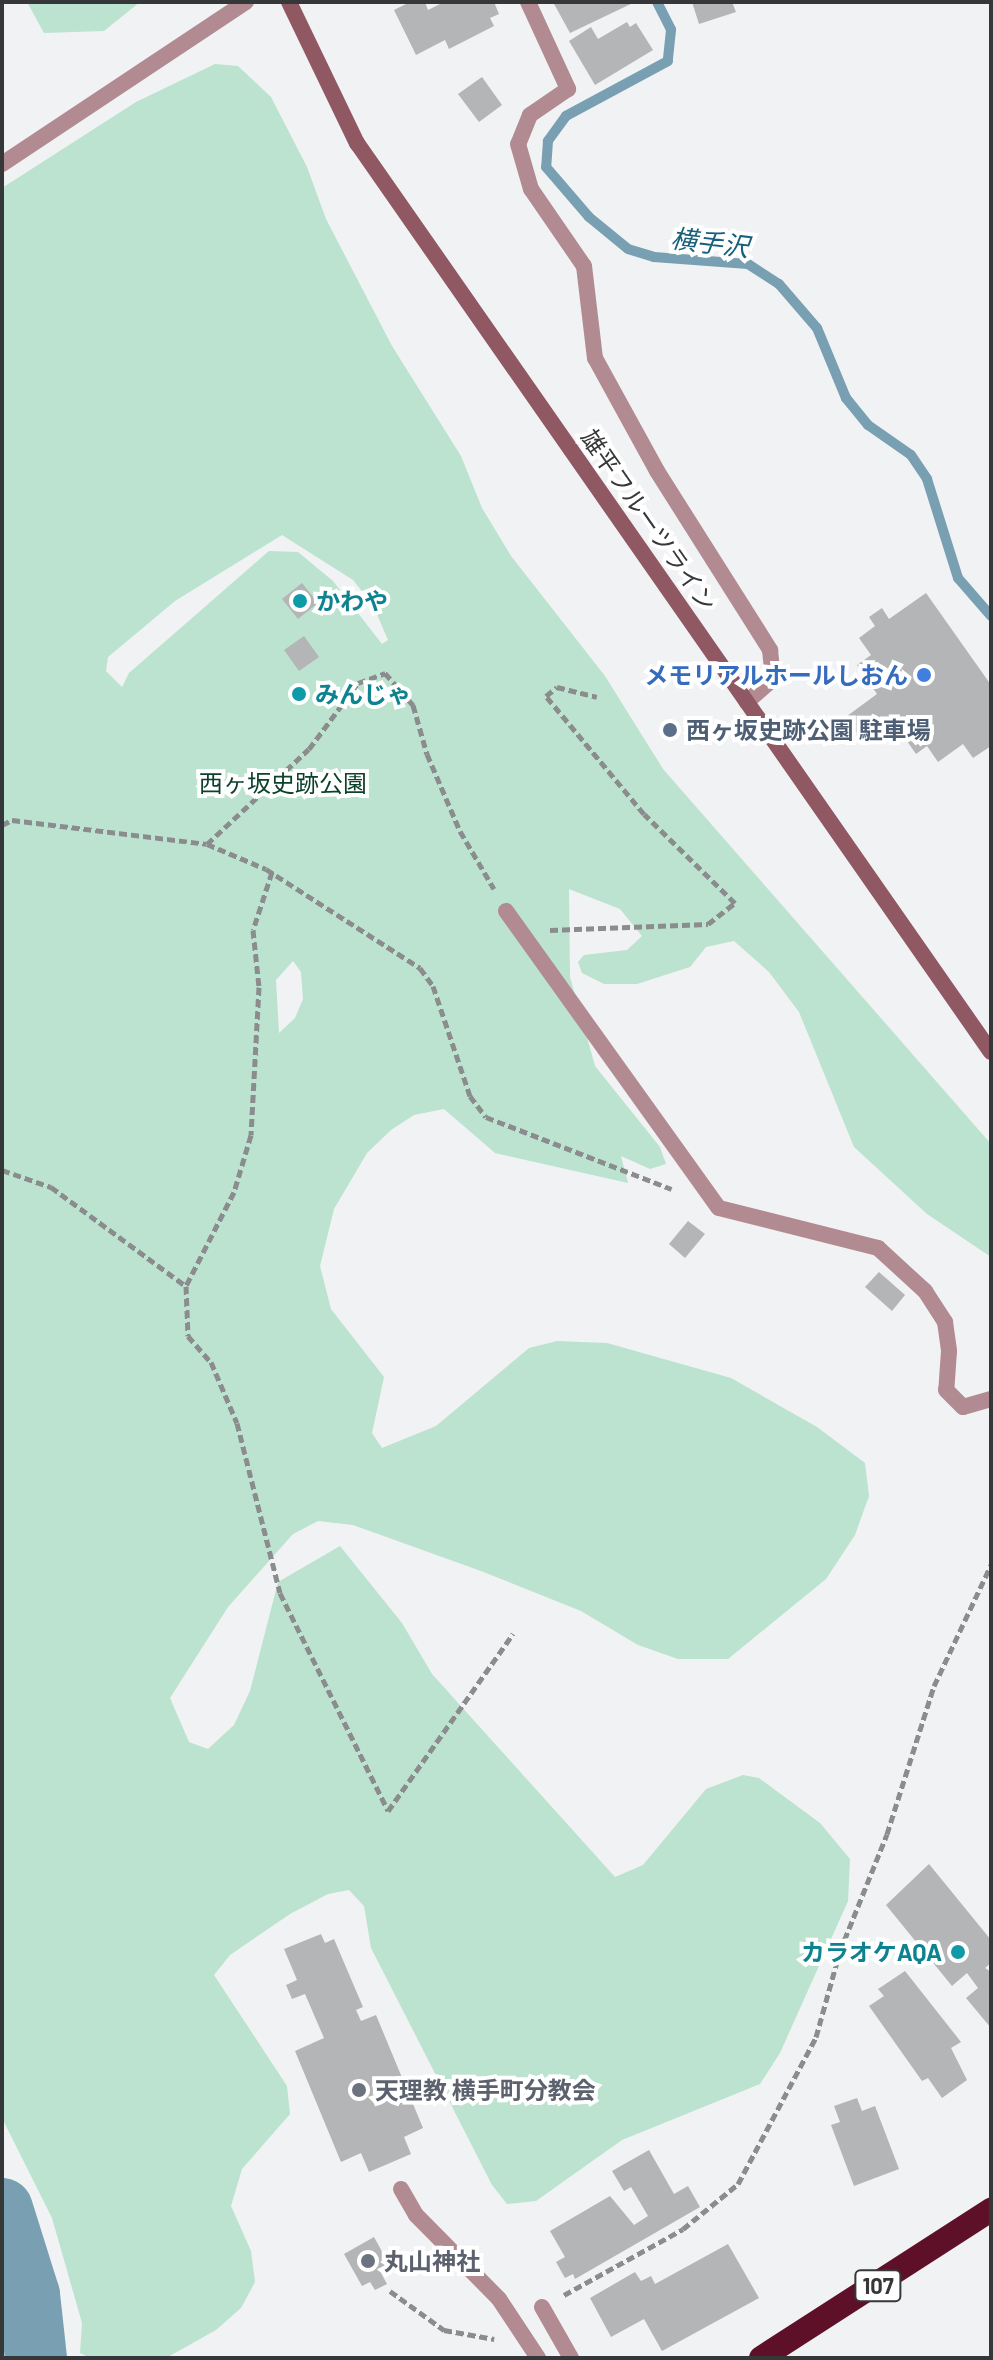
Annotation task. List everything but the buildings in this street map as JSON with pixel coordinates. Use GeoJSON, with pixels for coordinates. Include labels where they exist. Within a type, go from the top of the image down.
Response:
{"type":"FeatureCollection","features":[{"type":"Feature","properties":{"kind":"highway","name":"107"},"geometry":{"type":"LineString","coordinates":[[761,2358],[991,2210]]}},
{"type":"Feature","properties":{"kind":"street"},"geometry":{"type":"LineString","coordinates":[[2,164],[246,2]]}},
{"type":"Feature","properties":{"kind":"street","name":"雄平フルーツライン"},"geometry":{"type":"LineString","coordinates":[[289,2],[357,143],[991,1052]]}},
{"type":"Feature","properties":{"kind":"street"},"geometry":{"type":"LineString","coordinates":[[528,2],[568,89],[530,115],[518,144],[531,189],[584,266],[595,358],[657,471],[770,650],[773,679],[747,702]]}},
{"type":"Feature","properties":{"kind":"street"},"geometry":{"type":"LineString","coordinates":[[506,911],[719,1208],[878,1248],[925,1291],[945,1322],[949,1351],[946,1390],[963,1407],[991,1399]]}},
{"type":"Feature","properties":{"kind":"street"},"geometry":{"type":"LineString","coordinates":[[401,2189],[416,2215],[499,2299],[534,2352]]}},
{"type":"Feature","properties":{"kind":"street"},"geometry":{"type":"LineString","coordinates":[[542,2307],[571,2358]]}},
{"type":"Feature","properties":{"kind":"path"},"geometry":{"type":"LineString","coordinates":[[207,844],[309,749],[358,683],[385,673],[413,705],[427,754],[460,831],[506,911]]}},
{"type":"Feature","properties":{"kind":"path"},"geometry":{"type":"LineString","coordinates":[[521,932],[708,924],[735,903],[644,814],[546,696],[557,687],[597,697]]}},
{"type":"Feature","properties":{"kind":"path"},"geometry":{"type":"LineString","coordinates":[[2,825],[12,820],[207,844],[272,872],[420,968],[433,986],[470,1096],[486,1117],[719,1208]]}},
{"type":"Feature","properties":{"kind":"path"},"geometry":{"type":"LineString","coordinates":[[272,872],[253,930],[259,987],[251,1135],[234,1192],[186,1286],[188,1336],[211,1362],[237,1423],[280,1593],[388,1811],[513,1634]]}},
{"type":"Feature","properties":{"kind":"path"},"geometry":{"type":"LineString","coordinates":[[2,1170],[51,1187],[186,1286]]}},
{"type":"Feature","properties":{"kind":"path"},"geometry":{"type":"LineString","coordinates":[[542,2307],[683,2229],[738,2184],[816,2037],[840,1951],[887,1834],[934,1686],[991,1565]]}},
{"type":"Feature","properties":{"kind":"path"},"geometry":{"type":"LineString","coordinates":[[390,2291],[444,2330],[534,2352]]}},
{"type":"Feature","properties":{"kind":"green space"},"geometry":{"type":"Polygon","coordinates":[[[27,2],[140,2],[104,31],[44,33],[27,2]]]}},
{"type":"Feature","properties":{"kind":"green space","name":"西ヶ坂史跡公園"},"geometry":{"type":"Polygon","coordinates":[[[215,64],[238,66],[271,97],[307,167],[326,219],[392,346],[461,456],[482,508],[511,556],[605,676],[663,769],[991,1144],[991,1257],[927,1214],[854,1147],[799,1012],[769,972],[734,941],[706,947],[690,967],[637,984],[604,984],[582,973],[578,962],[584,955],[627,950],[642,936],[620,909],[569,889],[570,977],[595,1066],[660,1147],[666,1164],[650,1169],[621,1156],[628,1183],[495,1153],[444,1109],[414,1115],[391,1130],[367,1153],[334,1209],[320,1266],[331,1309],[384,1377],[372,1433],[382,1448],[436,1426],[529,1348],[557,1341],[607,1343],[731,1378],[817,1427],[865,1463],[869,1496],[855,1535],[826,1579],[728,1659],[678,1659],[638,1645],[581,1611],[481,1571],[353,1525],[318,1521],[293,1534],[228,1607],[170,1698],[189,1742],[208,1749],[234,1725],[250,1691],[278,1582],[340,1546],[402,1623],[432,1674],[615,1877],[643,1865],[706,1789],[743,1775],[759,1778],[820,1823],[850,1859],[848,1901],[780,2053],[760,2084],[622,2140],[536,2201],[507,2204],[492,2185],[371,1948],[364,1906],[349,1890],[328,1894],[290,1914],[230,1955],[214,1975],[287,2086],[290,2114],[242,2169],[231,2206],[251,2251],[255,2282],[241,2308],[216,2330],[166,2358],[90,2358],[80,2353],[82,2323],[52,2218],[2,2118],[2,188],[136,102],[215,64]],[[282,535],[175,601],[108,657],[106,671],[122,687],[129,673],[269,551],[298,552],[333,581],[382,644],[388,640],[373,605],[353,580],[282,535]],[[293,961],[276,980],[279,1033],[295,1018],[303,999],[301,972],[293,961]]]}},
{"type":"Feature","properties":{"kind":"waterway","name":"横手沢"},"geometry":{"type":"LineString","coordinates":[[657,2],[671,30],[668,61],[566,116],[548,141],[546,167],[589,217],[628,249],[654,257],[748,264],[779,284],[817,328],[846,398],[868,425],[911,455],[927,479],[958,578],[991,616]]}},
{"type":"Feature","properties":{"kind":"waterway"},"geometry":{"type":"LineString","coordinates":[[2,2209],[29,2295],[36,2358]]}},
{"type":"Feature","properties":{"kind":"place","name":"かわや"},"geometry":{"type":"Point","coordinates":[300,601]}},
{"type":"Feature","properties":{"kind":"place","name":"メモリアルホールしおん"},"geometry":{"type":"Point","coordinates":[924,675]}},
{"type":"Feature","properties":{"kind":"place","name":"みんじゃ"},"geometry":{"type":"Point","coordinates":[299,694]}},
{"type":"Feature","properties":{"kind":"place","name":"西ヶ坂史跡公園 駐車場"},"geometry":{"type":"Point","coordinates":[670,730]}},
{"type":"Feature","properties":{"kind":"place","name":"カラオケAQA"},"geometry":{"type":"Point","coordinates":[958,1952]}},
{"type":"Feature","properties":{"kind":"place","name":"天理教 横手町分教会"},"geometry":{"type":"Point","coordinates":[359,2090]}},
{"type":"Feature","properties":{"kind":"place","name":"丸山神社"},"geometry":{"type":"Point","coordinates":[368,2261]}}]}
